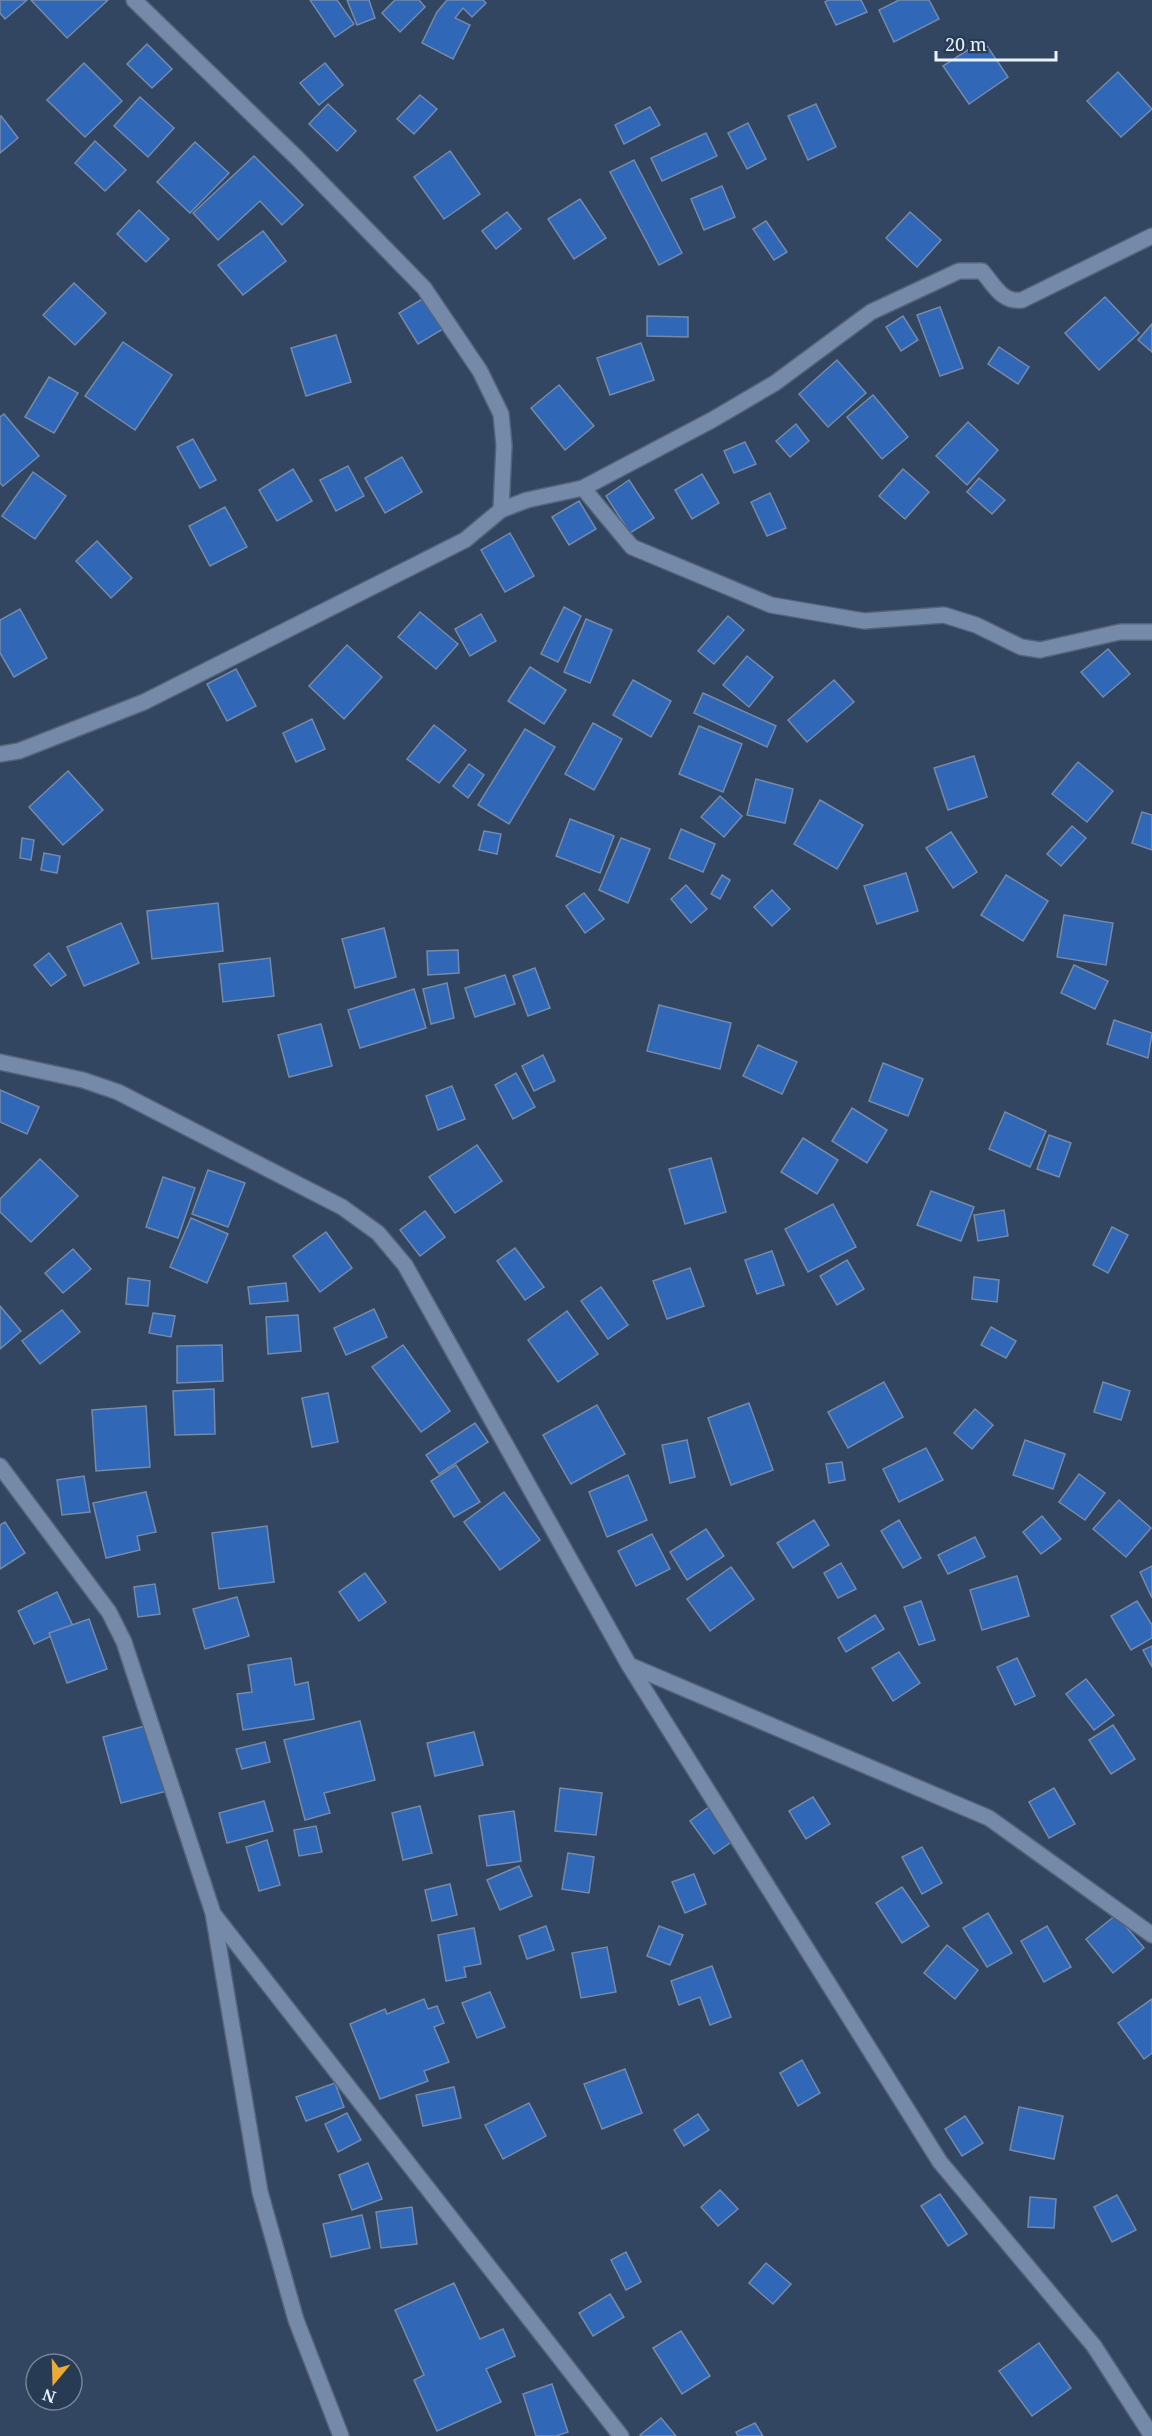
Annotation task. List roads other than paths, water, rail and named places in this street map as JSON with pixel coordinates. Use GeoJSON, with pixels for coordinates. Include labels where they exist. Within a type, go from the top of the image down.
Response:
{"type":"FeatureCollection","features":[{"type":"Feature","properties":{"kind":"street"},"geometry":{"type":"LineString","coordinates":[[134,0],[298,159],[424,288],[480,371],[501,414],[504,446],[501,510]]}},
{"type":"Feature","properties":{"kind":"street"},"geometry":{"type":"LineString","coordinates":[[0,754],[19,751],[144,702],[465,540],[501,510],[526,500],[583,488],[712,420],[775,383],[871,312],[958,271],[982,271],[1002,297],[1012,301],[1022,300],[1152,236]]}},
{"type":"Feature","properties":{"kind":"street"},"geometry":{"type":"LineString","coordinates":[[583,488],[632,547],[657,560],[771,605],[864,621],[944,615],[976,625],[1021,647],[1040,650],[1120,632],[1152,632]]}},
{"type":"Feature","properties":{"kind":"street"},"geometry":{"type":"LineString","coordinates":[[0,1062],[83,1080],[118,1092],[342,1207],[378,1233],[405,1264],[629,1665],[940,2162],[1094,2346],[1152,2436]]}},
{"type":"Feature","properties":{"kind":"street"},"geometry":{"type":"LineString","coordinates":[[0,1466],[109,1612],[124,1642],[213,1913],[260,2192],[296,2320],[341,2436]]}},
{"type":"Feature","properties":{"kind":"street"},"geometry":{"type":"LineString","coordinates":[[629,1665],[989,1818],[1152,1935]]}},
{"type":"Feature","properties":{"kind":"street"},"geometry":{"type":"LineString","coordinates":[[213,1913],[621,2436]]}}]}
